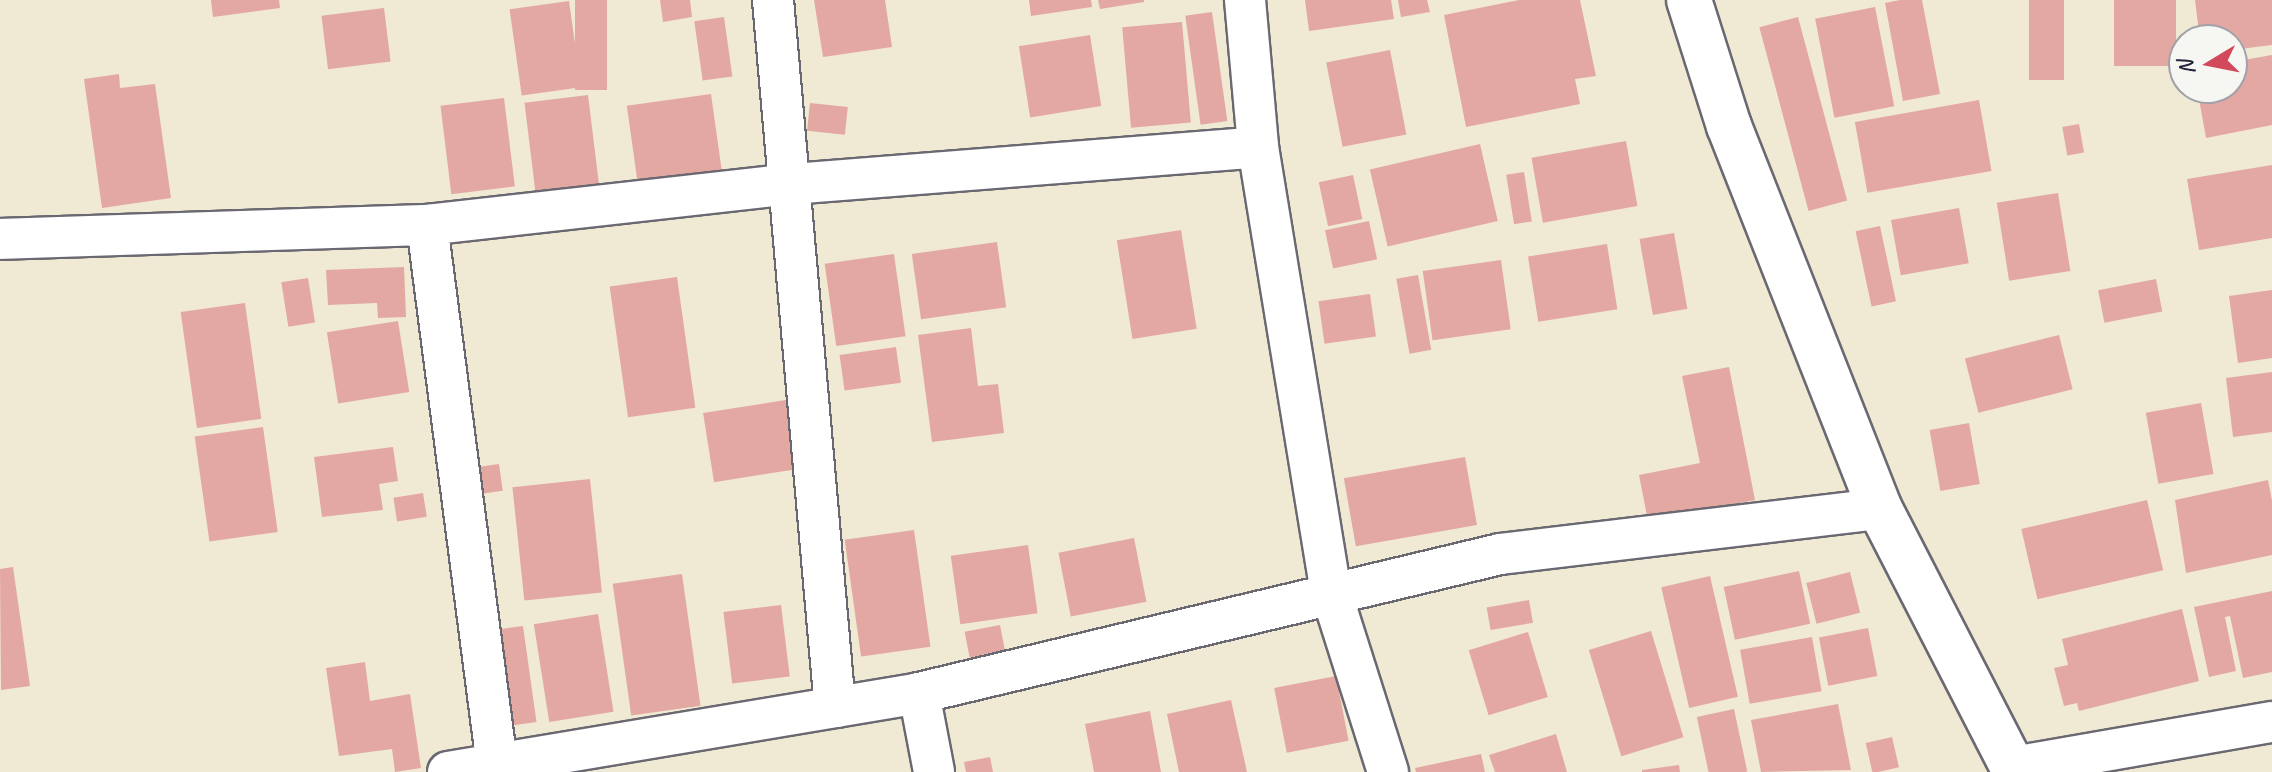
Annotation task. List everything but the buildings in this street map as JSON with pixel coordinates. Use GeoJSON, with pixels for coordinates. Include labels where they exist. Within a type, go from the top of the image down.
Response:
{"type":"FeatureCollection","features":[{"type":"Feature","properties":{"kind":"main road"},"geometry":{"type":"LineString","coordinates":[[1689,0],[1729,126],[1880,509],[2014,770]]}},
{"type":"Feature","properties":{"kind":"street"},"geometry":{"type":"LineString","coordinates":[[773,0],[835,707]]}},
{"type":"Feature","properties":{"kind":"street"},"geometry":{"type":"LineString","coordinates":[[1245,0],[1258,147],[1331,592],[1388,772]]}},
{"type":"Feature","properties":{"kind":"street"},"geometry":{"type":"LineString","coordinates":[[0,239],[427,225],[791,184],[1258,147]]}},
{"type":"Feature","properties":{"kind":"street"},"geometry":{"type":"LineString","coordinates":[[427,225],[497,765]]}},
{"type":"Feature","properties":{"kind":"street"},"geometry":{"type":"LineString","coordinates":[[448,772],[919,693],[1331,592],[1524,551],[1880,509]]}},
{"type":"Feature","properties":{"kind":"street"},"geometry":{"type":"LineString","coordinates":[[919,693],[934,772]]}},
{"type":"Feature","properties":{"kind":"street"},"geometry":{"type":"LineString","coordinates":[[2014,770],[2272,722]]}}]}
